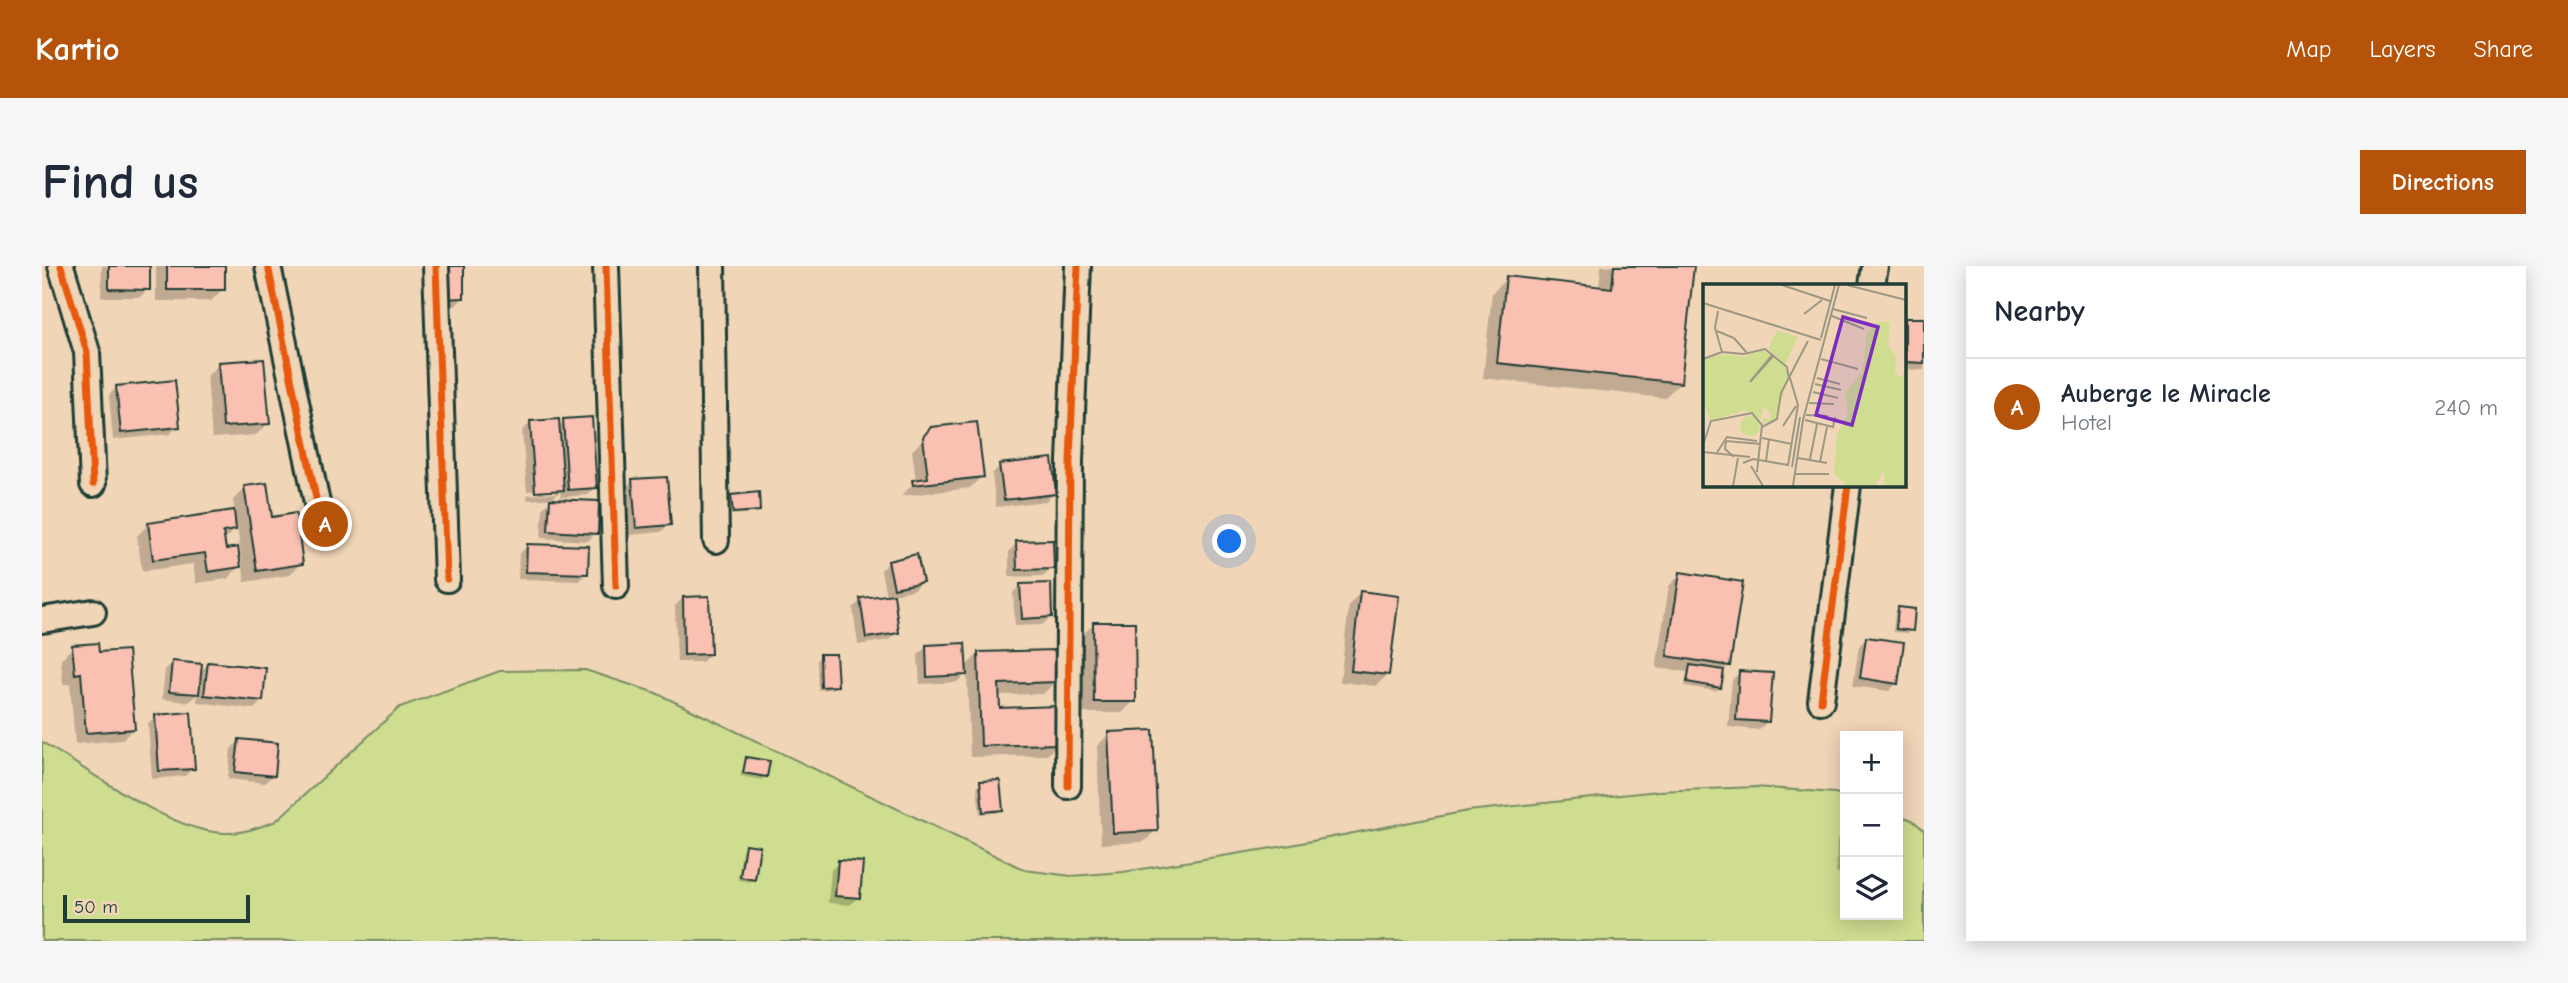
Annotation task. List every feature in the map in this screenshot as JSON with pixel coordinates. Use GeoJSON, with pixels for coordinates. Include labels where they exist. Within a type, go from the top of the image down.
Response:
{"type":"FeatureCollection","features":[{"type":"Feature","properties":{"kind":"street"},"geometry":{"type":"LineString","coordinates":[[61,266],[88,352],[93,484]]}},
{"type":"Feature","properties":{"kind":"street"},"geometry":{"type":"LineString","coordinates":[[268,266],[323,532]]}},
{"type":"Feature","properties":{"kind":"street"},"geometry":{"type":"LineString","coordinates":[[436,266],[447,579]]}},
{"type":"Feature","properties":{"kind":"street"},"geometry":{"type":"LineString","coordinates":[[606,266],[615,586]]}},
{"type":"Feature","properties":{"kind":"street"},"geometry":{"type":"LineString","coordinates":[[712,266],[716,540]]}},
{"type":"Feature","properties":{"kind":"street"},"geometry":{"type":"LineString","coordinates":[[1068,786],[1070,461],[1078,266]]}},
{"type":"Feature","properties":{"kind":"street"},"geometry":{"type":"LineString","coordinates":[[1872,284],[1875,266]]}},
{"type":"Feature","properties":{"kind":"street"},"geometry":{"type":"LineString","coordinates":[[1821,701],[1848,486]]}},
{"type":"Feature","properties":{"kind":"street"},"geometry":{"type":"LineString","coordinates":[[42,620],[93,612]]}},
{"type":"Feature","properties":{"kind":"green space"},"geometry":{"type":"Polygon","coordinates":[[[585,670],[656,693],[1025,870],[1071,876],[1123,872],[1291,845],[1468,811],[1658,791],[1755,787],[1835,793],[1840,794],[1840,920],[1903,920],[1903,817],[1924,830],[1924,941],[42,941],[42,742],[131,798],[180,822],[203,830],[224,833],[251,830],[276,821],[400,707],[500,671],[585,670]]]}},
{"type":"Feature","properties":{"kind":"building"},"geometry":{"type":"Polygon","coordinates":[[[109,266],[150,266],[150,290],[109,289],[109,266]]]}},
{"type":"Feature","properties":{"kind":"building"},"geometry":{"type":"Polygon","coordinates":[[[167,266],[225,266],[225,290],[167,290],[167,266]]]}},
{"type":"Feature","properties":{"kind":"building"},"geometry":{"type":"Polygon","coordinates":[[[440,266],[464,266],[464,298],[441,299],[440,266]]]}},
{"type":"Feature","properties":{"kind":"building"},"geometry":{"type":"Polygon","coordinates":[[[1614,266],[1694,266],[1681,383],[1497,363],[1506,276],[1612,288],[1614,266]]]}},
{"type":"Feature","properties":{"kind":"building"},"geometry":{"type":"Polygon","coordinates":[[[1906,318],[1924,318],[1924,363],[1906,362],[1906,318]]]}},
{"type":"Feature","properties":{"kind":"building"},"geometry":{"type":"Polygon","coordinates":[[[264,359],[270,424],[223,427],[218,362],[264,359]]]}},
{"type":"Feature","properties":{"kind":"building"},"geometry":{"type":"Polygon","coordinates":[[[175,380],[180,427],[121,433],[116,386],[175,380]]]}},
{"type":"Feature","properties":{"kind":"building"},"geometry":{"type":"Polygon","coordinates":[[[592,417],[597,488],[568,490],[563,419],[592,417]]]}},
{"type":"Feature","properties":{"kind":"building"},"geometry":{"type":"Polygon","coordinates":[[[559,419],[564,490],[535,492],[530,421],[559,419]]]}},
{"type":"Feature","properties":{"kind":"building"},"geometry":{"type":"Polygon","coordinates":[[[977,422],[984,477],[913,485],[912,480],[928,478],[923,437],[931,427],[977,422]]]}},
{"type":"Feature","properties":{"kind":"building"},"geometry":{"type":"Polygon","coordinates":[[[1052,458],[1056,494],[1004,500],[999,464],[1052,458]]]}},
{"type":"Feature","properties":{"kind":"building"},"geometry":{"type":"Polygon","coordinates":[[[667,477],[671,525],[636,528],[632,479],[667,477]]]}},
{"type":"Feature","properties":{"kind":"building"},"geometry":{"type":"Polygon","coordinates":[[[267,483],[272,517],[296,513],[303,564],[257,571],[244,486],[267,483]]]}},
{"type":"Feature","properties":{"kind":"building"},"geometry":{"type":"Polygon","coordinates":[[[759,492],[760,511],[733,513],[731,495],[759,492]]]}},
{"type":"Feature","properties":{"kind":"building"},"geometry":{"type":"Polygon","coordinates":[[[550,499],[599,501],[598,534],[548,531],[550,499]]]}},
{"type":"Feature","properties":{"kind":"building"},"geometry":{"type":"Polygon","coordinates":[[[234,510],[236,530],[223,532],[226,549],[238,547],[241,567],[208,572],[205,553],[153,560],[148,523],[234,510]]]}},
{"type":"Feature","properties":{"kind":"building"},"geometry":{"type":"Polygon","coordinates":[[[1053,540],[1054,569],[1017,570],[1016,541],[1053,540]]]}},
{"type":"Feature","properties":{"kind":"building"},"geometry":{"type":"Polygon","coordinates":[[[527,544],[589,546],[588,574],[526,572],[527,544]]]}},
{"type":"Feature","properties":{"kind":"building"},"geometry":{"type":"Polygon","coordinates":[[[917,554],[923,582],[894,588],[888,561],[917,554]]]}},
{"type":"Feature","properties":{"kind":"building"},"geometry":{"type":"Polygon","coordinates":[[[1680,572],[1743,582],[1730,666],[1667,656],[1680,572]]]}},
{"type":"Feature","properties":{"kind":"building"},"geometry":{"type":"Polygon","coordinates":[[[1051,583],[1052,617],[1022,619],[1020,584],[1051,583]]]}},
{"type":"Feature","properties":{"kind":"building"},"geometry":{"type":"Polygon","coordinates":[[[1360,591],[1399,596],[1389,675],[1351,671],[1360,591]]]}},
{"type":"Feature","properties":{"kind":"building"},"geometry":{"type":"Polygon","coordinates":[[[894,594],[899,633],[866,638],[860,598],[894,594]]]}},
{"type":"Feature","properties":{"kind":"building"},"geometry":{"type":"Polygon","coordinates":[[[709,596],[711,654],[684,655],[683,597],[709,596]]]}},
{"type":"Feature","properties":{"kind":"building"},"geometry":{"type":"Polygon","coordinates":[[[1898,607],[1915,609],[1913,631],[1896,629],[1898,607]]]}},
{"type":"Feature","properties":{"kind":"building"},"geometry":{"type":"Polygon","coordinates":[[[1093,622],[1135,622],[1136,702],[1094,702],[1093,622]]]}},
{"type":"Feature","properties":{"kind":"building"},"geometry":{"type":"Polygon","coordinates":[[[1866,637],[1904,642],[1898,684],[1860,678],[1866,637]]]}},
{"type":"Feature","properties":{"kind":"building"},"geometry":{"type":"Polygon","coordinates":[[[98,643],[99,652],[128,650],[135,729],[86,733],[81,673],[75,674],[72,645],[98,643]]]}},
{"type":"Feature","properties":{"kind":"building"},"geometry":{"type":"Polygon","coordinates":[[[965,643],[967,675],[927,677],[926,645],[965,643]]]}},
{"type":"Feature","properties":{"kind":"building"},"geometry":{"type":"Polygon","coordinates":[[[1056,650],[1057,682],[999,684],[1000,708],[1059,706],[1060,744],[981,746],[978,652],[1056,650]]]}},
{"type":"Feature","properties":{"kind":"building"},"geometry":{"type":"Polygon","coordinates":[[[820,654],[836,654],[838,686],[821,687],[820,654]]]}},
{"type":"Feature","properties":{"kind":"building"},"geometry":{"type":"Polygon","coordinates":[[[172,661],[202,664],[199,694],[169,692],[172,661]]]}},
{"type":"Feature","properties":{"kind":"building"},"geometry":{"type":"Polygon","coordinates":[[[208,662],[266,668],[263,701],[204,695],[208,662]]]}},
{"type":"Feature","properties":{"kind":"building"},"geometry":{"type":"Polygon","coordinates":[[[1690,665],[1724,670],[1721,688],[1687,682],[1690,665]]]}},
{"type":"Feature","properties":{"kind":"building"},"geometry":{"type":"Polygon","coordinates":[[[1739,671],[1773,673],[1769,722],[1736,720],[1739,671]]]}},
{"type":"Feature","properties":{"kind":"building"},"geometry":{"type":"Polygon","coordinates":[[[191,712],[195,769],[159,771],[155,715],[191,712]]]}},
{"type":"Feature","properties":{"kind":"building"},"geometry":{"type":"Polygon","coordinates":[[[1153,730],[1158,831],[1113,833],[1108,732],[1153,730]]]}},
{"type":"Feature","properties":{"kind":"building"},"geometry":{"type":"Polygon","coordinates":[[[239,739],[278,743],[275,776],[235,772],[239,739]]]}},
{"type":"Feature","properties":{"kind":"building"},"geometry":{"type":"Polygon","coordinates":[[[746,757],[770,761],[767,777],[743,773],[746,757]]]}},
{"type":"Feature","properties":{"kind":"building"},"geometry":{"type":"Polygon","coordinates":[[[1000,780],[1003,810],[983,812],[980,781],[1000,780]]]}},
{"type":"Feature","properties":{"kind":"building"},"geometry":{"type":"Polygon","coordinates":[[[745,844],[760,846],[755,880],[740,877],[745,844]]]}},
{"type":"Feature","properties":{"kind":"building"},"geometry":{"type":"Polygon","coordinates":[[[838,860],[863,862],[860,898],[835,896],[838,860]]]}},
{"type":"Feature","properties":{"kind":"cycle path"},"geometry":{"type":"LineString","coordinates":[[61,266],[87,352],[93,484]]}},
{"type":"Feature","properties":{"kind":"cycle path"},"geometry":{"type":"LineString","coordinates":[[268,266],[323,532]]}},
{"type":"Feature","properties":{"kind":"cycle path"},"geometry":{"type":"LineString","coordinates":[[436,266],[447,579]]}},
{"type":"Feature","properties":{"kind":"cycle path"},"geometry":{"type":"LineString","coordinates":[[606,266],[616,586]]}},
{"type":"Feature","properties":{"kind":"cycle path"},"geometry":{"type":"LineString","coordinates":[[1068,786],[1070,461],[1078,266]]}},
{"type":"Feature","properties":{"kind":"cycle path"},"geometry":{"type":"LineString","coordinates":[[1821,701],[1848,486]]}},
{"type":"Feature","properties":{"kind":"place","name":"Auberge le Miracle"},"geometry":{"type":"Point","coordinates":[325,524]}}]}
